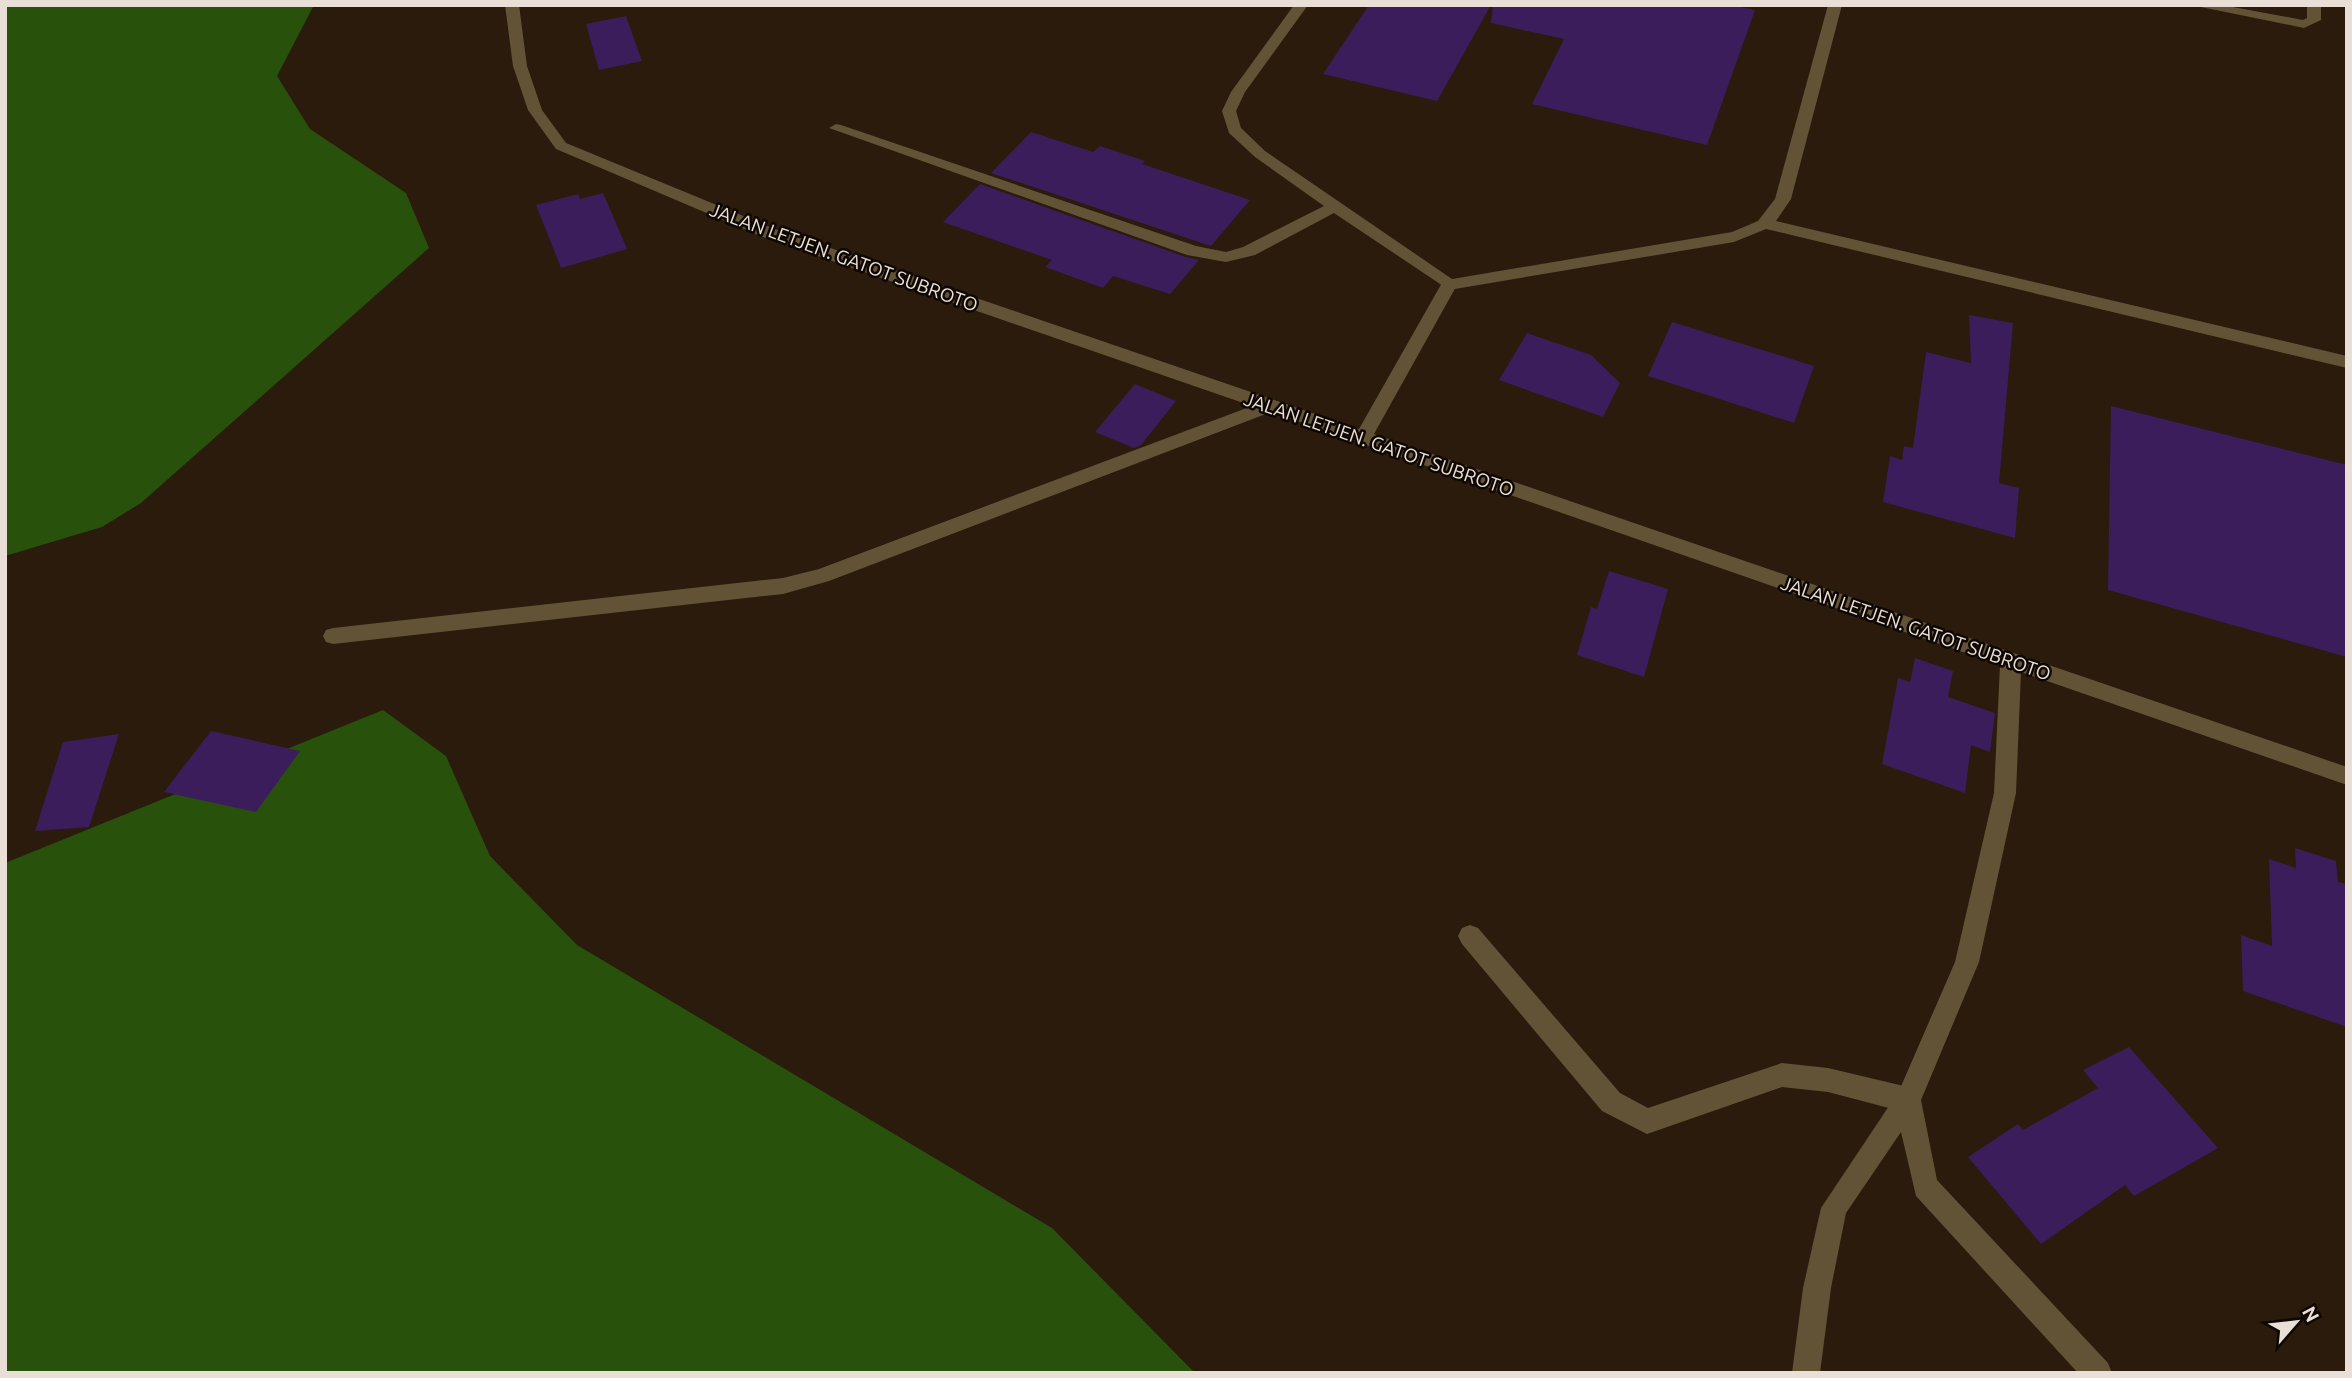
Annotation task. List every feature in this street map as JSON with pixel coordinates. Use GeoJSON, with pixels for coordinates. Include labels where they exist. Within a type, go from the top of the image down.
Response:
{"type":"FeatureCollection","features":[{"type":"Feature","properties":{"kind":"street","name":"JALAN LETJEN. GATOT SUBROTO"},"geometry":{"type":"LineString","coordinates":[[512,5],[520,66],[535,110],[561,146],[769,233],[2347,776]]}},
{"type":"Feature","properties":{"kind":"street"},"geometry":{"type":"LineString","coordinates":[[1301,5],[1238,92],[1229,111],[1234,130],[1260,154],[1449,285],[1734,237],[1766,224],[1778,212],[1783,199],[1835,5]]}},
{"type":"Feature","properties":{"kind":"street"},"geometry":{"type":"LineString","coordinates":[[2197,5],[2304,24],[2314,20],[2314,5]]}},
{"type":"Feature","properties":{"kind":"street"},"geometry":{"type":"LineString","coordinates":[[836,128],[1194,251],[1226,257],[1249,251],[1335,206]]}},
{"type":"Feature","properties":{"kind":"street"},"geometry":{"type":"LineString","coordinates":[[1766,224],[2347,362]]}},
{"type":"Feature","properties":{"kind":"street"},"geometry":{"type":"LineString","coordinates":[[1362,439],[1449,285]]}},
{"type":"Feature","properties":{"kind":"street"},"geometry":{"type":"LineString","coordinates":[[333,636],[783,586],[835,571],[1269,406]]}},
{"type":"Feature","properties":{"kind":"street"},"geometry":{"type":"LineString","coordinates":[[1806,1373],[1817,1288],[1834,1208],[1908,1100],[1967,962],[2005,793],[2011,660]]}},
{"type":"Feature","properties":{"kind":"street"},"geometry":{"type":"LineString","coordinates":[[1470,936],[1611,1102],[1647,1121],[1782,1075],[1828,1080],[1908,1100]]}},
{"type":"Feature","properties":{"kind":"street"},"geometry":{"type":"LineString","coordinates":[[1908,1100],[1925,1187],[2098,1373]]}},
{"type":"Feature","properties":{"kind":"green space"},"geometry":{"type":"Polygon","coordinates":[[[314,5],[277,76],[310,129],[406,193],[429,248],[141,503],[102,527],[5,556],[5,7],[314,5]]]}},
{"type":"Feature","properties":{"kind":"green space"},"geometry":{"type":"Polygon","coordinates":[[[383,710],[446,756],[490,856],[577,945],[1052,1228],[1195,1373],[5,1373],[5,863],[383,710]]]}},
{"type":"Feature","properties":{"kind":"building"},"geometry":{"type":"Polygon","coordinates":[[[1369,5],[1491,5],[1437,101],[1323,74],[1369,5]]]}},
{"type":"Feature","properties":{"kind":"building"},"geometry":{"type":"Polygon","coordinates":[[[1493,5],[1731,5],[1755,10],[1707,145],[1532,104],[1564,39],[1491,23],[1493,5]]]}},
{"type":"Feature","properties":{"kind":"building"},"geometry":{"type":"Polygon","coordinates":[[[626,16],[642,61],[599,70],[586,24],[626,16]]]}},
{"type":"Feature","properties":{"kind":"building"},"geometry":{"type":"Polygon","coordinates":[[[1031,132],[1093,152],[1100,146],[1145,161],[1142,164],[1250,200],[1211,246],[991,173],[1031,132]]]}},
{"type":"Feature","properties":{"kind":"building"},"geometry":{"type":"Polygon","coordinates":[[[980,184],[1199,260],[1170,294],[1113,276],[1103,288],[1045,267],[1052,260],[943,222],[980,184]]]}},
{"type":"Feature","properties":{"kind":"building"},"geometry":{"type":"Polygon","coordinates":[[[603,193],[627,249],[561,268],[536,205],[578,194],[580,199],[603,193]]]}},
{"type":"Feature","properties":{"kind":"building"},"geometry":{"type":"Polygon","coordinates":[[[1969,315],[2013,323],[1999,483],[2019,488],[2015,538],[1883,502],[1890,456],[1902,460],[1904,446],[1913,448],[1926,352],[1971,363],[1969,315]]]}},
{"type":"Feature","properties":{"kind":"building"},"geometry":{"type":"Polygon","coordinates":[[[1672,322],[1814,366],[1794,423],[1648,376],[1672,322]]]}},
{"type":"Feature","properties":{"kind":"building"},"geometry":{"type":"Polygon","coordinates":[[[1527,333],[1591,355],[1620,383],[1603,417],[1499,380],[1527,333]]]}},
{"type":"Feature","properties":{"kind":"building"},"geometry":{"type":"Polygon","coordinates":[[[1135,384],[1176,401],[1141,445],[1134,448],[1095,432],[1135,384]]]}},
{"type":"Feature","properties":{"kind":"building"},"geometry":{"type":"Polygon","coordinates":[[[2111,406],[2347,465],[2347,657],[2108,590],[2111,406]]]}},
{"type":"Feature","properties":{"kind":"building"},"geometry":{"type":"Polygon","coordinates":[[[1609,571],[1668,589],[1644,677],[1577,655],[1591,607],[1597,609],[1609,571]]]}},
{"type":"Feature","properties":{"kind":"building"},"geometry":{"type":"Polygon","coordinates":[[[1915,658],[1953,671],[1948,697],[1995,713],[1990,752],[1971,745],[1965,793],[1882,764],[1898,678],[1910,682],[1915,658]]]}},
{"type":"Feature","properties":{"kind":"building"},"geometry":{"type":"Polygon","coordinates":[[[211,731],[300,751],[256,812],[164,792],[211,731]]]}},
{"type":"Feature","properties":{"kind":"building"},"geometry":{"type":"Polygon","coordinates":[[[119,734],[89,827],[35,831],[63,742],[119,734]]]}},
{"type":"Feature","properties":{"kind":"building"},"geometry":{"type":"Polygon","coordinates":[[[2295,848],[2336,861],[2338,882],[2347,884],[2347,1027],[2243,991],[2241,935],[2272,946],[2269,859],[2296,868],[2295,848]]]}},
{"type":"Feature","properties":{"kind":"building"},"geometry":{"type":"Polygon","coordinates":[[[2129,1047],[2218,1148],[2134,1196],[2125,1185],[2041,1244],[1968,1157],[2018,1124],[2023,1130],[2098,1088],[2083,1070],[2129,1047]]]}}]}
